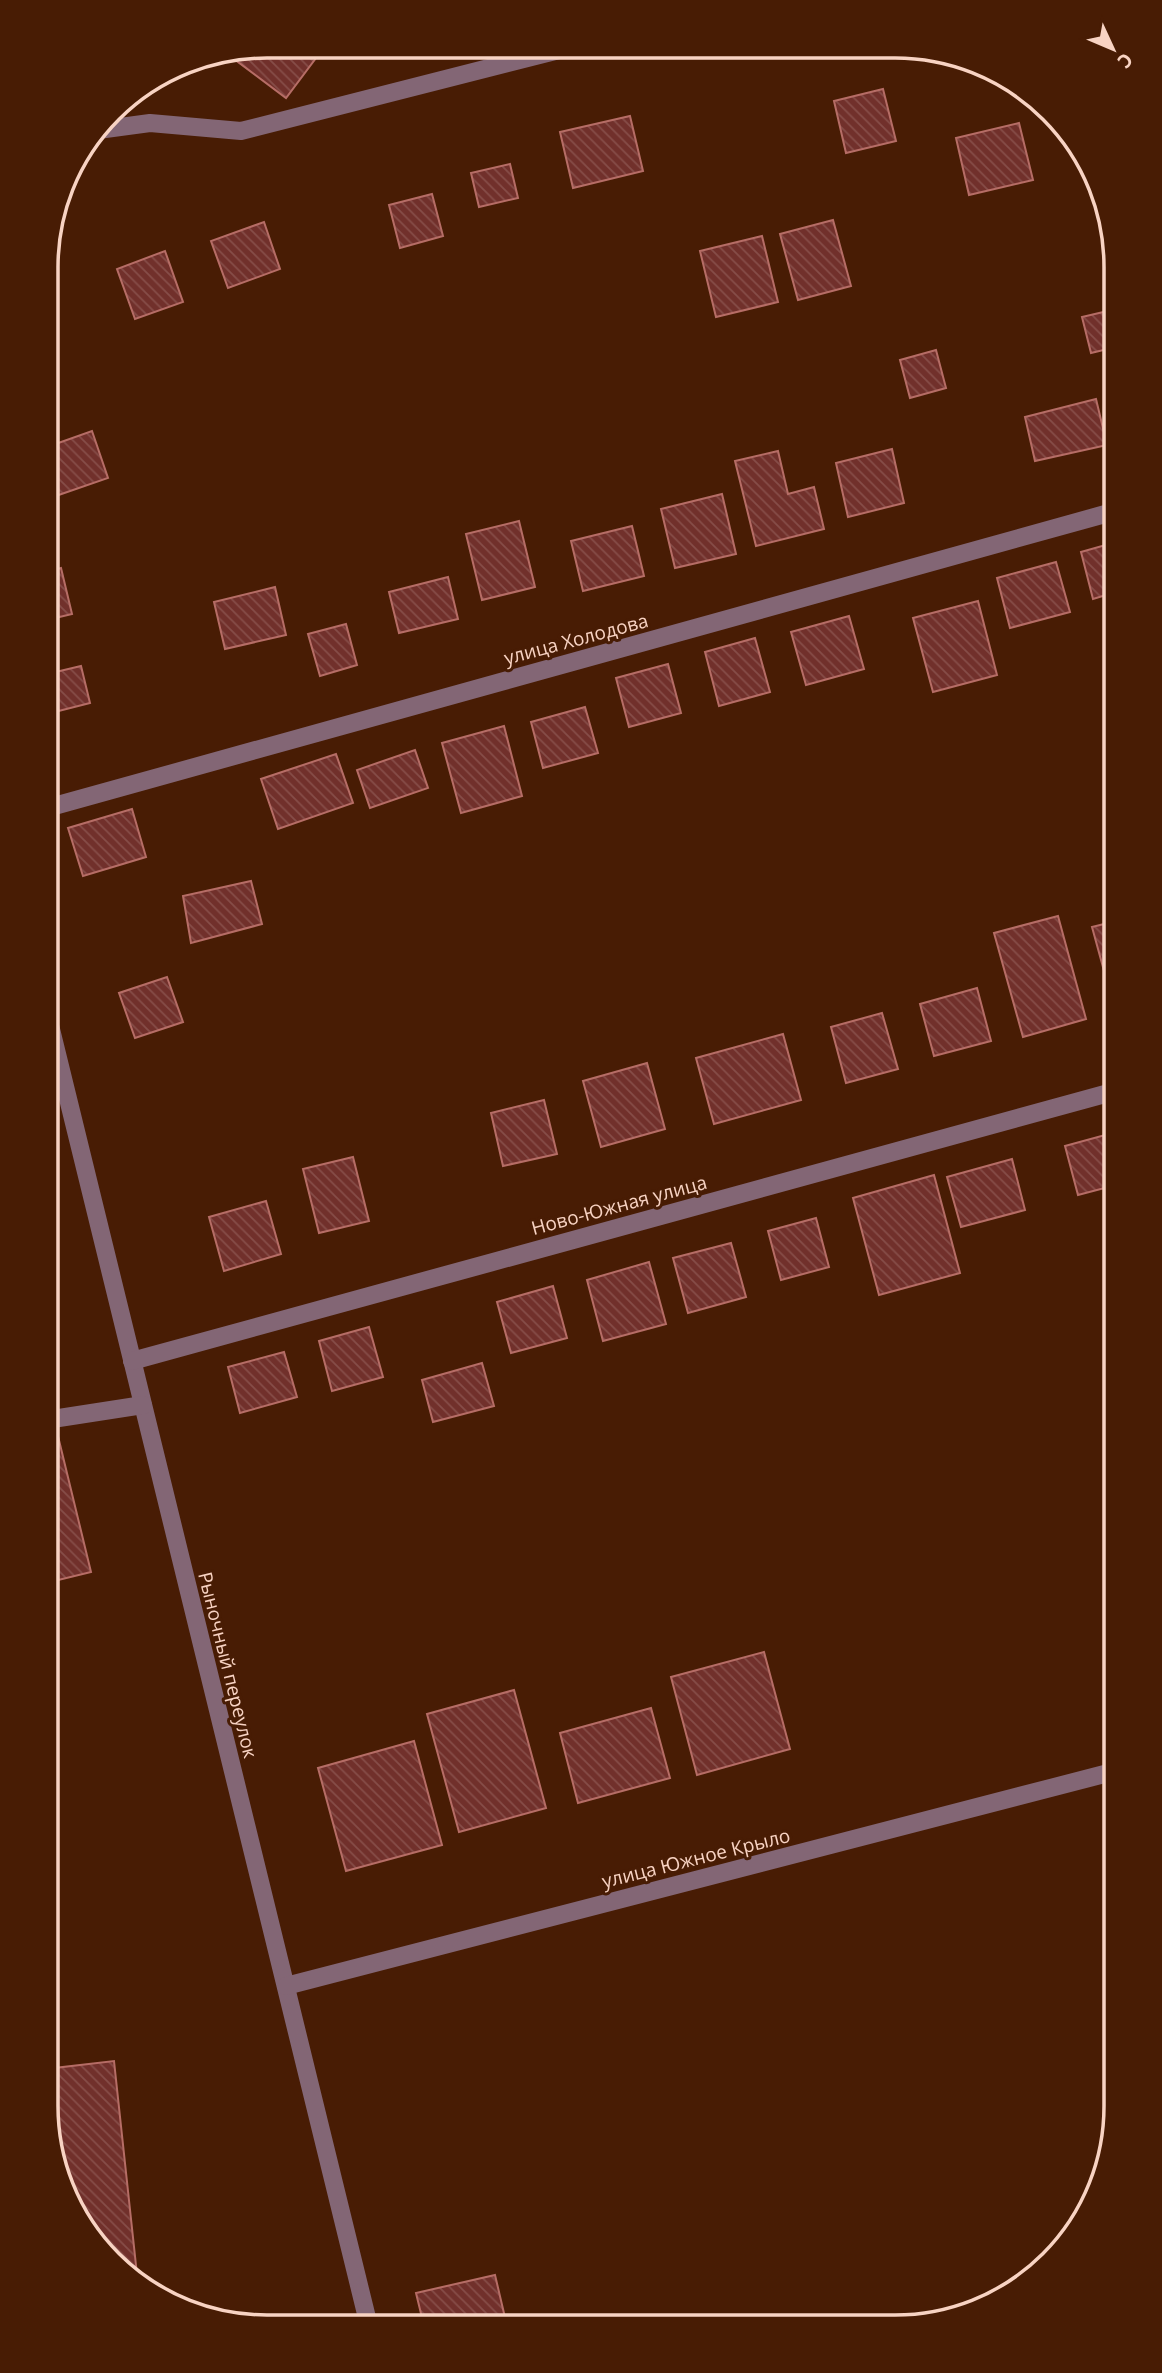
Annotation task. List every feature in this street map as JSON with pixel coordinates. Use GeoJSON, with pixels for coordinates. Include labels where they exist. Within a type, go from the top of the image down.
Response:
{"type":"FeatureCollection","features":[{"type":"Feature","properties":{"kind":"street"},"geometry":{"type":"LineString","coordinates":[[111,128],[150,123],[241,131],[527,58]]}},
{"type":"Feature","properties":{"kind":"street","name":"улица Холодова"},"geometry":{"type":"LineString","coordinates":[[58,805],[1104,514]]}},
{"type":"Feature","properties":{"kind":"street","name":"Рыночный переулок"},"geometry":{"type":"LineString","coordinates":[[58,1058],[366,2315]]}},
{"type":"Feature","properties":{"kind":"street","name":"Ново-Южная улица"},"geometry":{"type":"LineString","coordinates":[[132,1361],[1104,1094]]}},
{"type":"Feature","properties":{"kind":"street"},"geometry":{"type":"LineString","coordinates":[[58,1418],[143,1405]]}},
{"type":"Feature","properties":{"kind":"street","name":"улица Южное Крыло"},"geometry":{"type":"LineString","coordinates":[[286,1986],[1104,1774]]}},
{"type":"Feature","properties":{"kind":"building"},"geometry":{"type":"Polygon","coordinates":[[[316,58],[286,98],[236,61],[316,58]]]}},
{"type":"Feature","properties":{"kind":"building"},"geometry":{"type":"Polygon","coordinates":[[[883,89],[896,141],[846,153],[834,101],[883,89]]]}},
{"type":"Feature","properties":{"kind":"building"},"geometry":{"type":"Polygon","coordinates":[[[630,116],[643,171],[573,188],[560,132],[630,116]]]}},
{"type":"Feature","properties":{"kind":"building"},"geometry":{"type":"Polygon","coordinates":[[[1019,123],[1033,180],[969,195],[956,138],[1019,123]]]}},
{"type":"Feature","properties":{"kind":"building"},"geometry":{"type":"Polygon","coordinates":[[[510,164],[518,198],[479,207],[471,173],[510,164]]]}},
{"type":"Feature","properties":{"kind":"building"},"geometry":{"type":"Polygon","coordinates":[[[432,194],[443,236],[400,248],[389,205],[432,194]]]}},
{"type":"Feature","properties":{"kind":"building"},"geometry":{"type":"Polygon","coordinates":[[[833,220],[851,286],[798,300],[780,234],[833,220]]]}},
{"type":"Feature","properties":{"kind":"building"},"geometry":{"type":"Polygon","coordinates":[[[264,222],[280,269],[228,288],[211,241],[264,222]]]}},
{"type":"Feature","properties":{"kind":"building"},"geometry":{"type":"Polygon","coordinates":[[[762,236],[778,302],[716,317],[700,251],[762,236]]]}},
{"type":"Feature","properties":{"kind":"building"},"geometry":{"type":"Polygon","coordinates":[[[165,251],[183,302],[135,319],[117,269],[165,251]]]}},
{"type":"Feature","properties":{"kind":"building"},"geometry":{"type":"Polygon","coordinates":[[[1104,312],[1104,350],[1091,353],[1082,317],[1104,312]]]}},
{"type":"Feature","properties":{"kind":"building"},"geometry":{"type":"Polygon","coordinates":[[[936,350],[946,388],[910,398],[900,360],[936,350]]]}},
{"type":"Feature","properties":{"kind":"building"},"geometry":{"type":"Polygon","coordinates":[[[1096,399],[1104,432],[1104,446],[1035,461],[1025,417],[1096,399]]]}},
{"type":"Feature","properties":{"kind":"building"},"geometry":{"type":"Polygon","coordinates":[[[92,431],[108,478],[58,495],[58,443],[92,431]]]}},
{"type":"Feature","properties":{"kind":"building"},"geometry":{"type":"Polygon","coordinates":[[[892,449],[904,503],[848,517],[836,463],[892,449]]]}},
{"type":"Feature","properties":{"kind":"building"},"geometry":{"type":"Polygon","coordinates":[[[778,451],[788,494],[814,487],[824,529],[756,546],[735,461],[778,451]]]}},
{"type":"Feature","properties":{"kind":"building"},"geometry":{"type":"Polygon","coordinates":[[[722,494],[736,554],[675,568],[661,509],[722,494]]]}},
{"type":"Feature","properties":{"kind":"building"},"geometry":{"type":"Polygon","coordinates":[[[519,521],[535,587],[482,600],[466,534],[519,521]]]}},
{"type":"Feature","properties":{"kind":"building"},"geometry":{"type":"Polygon","coordinates":[[[632,526],[644,576],[583,591],[571,541],[632,526]]]}},
{"type":"Feature","properties":{"kind":"building"},"geometry":{"type":"Polygon","coordinates":[[[1104,545],[1104,596],[1093,599],[1081,552],[1104,545]]]}},
{"type":"Feature","properties":{"kind":"building"},"geometry":{"type":"Polygon","coordinates":[[[1056,562],[1070,612],[1010,628],[997,578],[1056,562]]]}},
{"type":"Feature","properties":{"kind":"building"},"geometry":{"type":"Polygon","coordinates":[[[61,568],[72,614],[58,617],[58,569],[61,568]]]}},
{"type":"Feature","properties":{"kind":"building"},"geometry":{"type":"Polygon","coordinates":[[[448,577],[458,619],[399,633],[389,592],[448,577]]]}},
{"type":"Feature","properties":{"kind":"building"},"geometry":{"type":"Polygon","coordinates":[[[275,587],[286,635],[225,649],[214,602],[275,587]]]}},
{"type":"Feature","properties":{"kind":"building"},"geometry":{"type":"Polygon","coordinates":[[[978,601],[997,675],[933,692],[913,618],[978,601]]]}},
{"type":"Feature","properties":{"kind":"building"},"geometry":{"type":"Polygon","coordinates":[[[849,616],[864,669],[806,685],[791,632],[849,616]]]}},
{"type":"Feature","properties":{"kind":"building"},"geometry":{"type":"Polygon","coordinates":[[[346,624],[357,665],[320,676],[308,634],[346,624]]]}},
{"type":"Feature","properties":{"kind":"building"},"geometry":{"type":"Polygon","coordinates":[[[755,638],[770,692],[719,706],[705,652],[755,638]]]}},
{"type":"Feature","properties":{"kind":"building"},"geometry":{"type":"Polygon","coordinates":[[[668,664],[681,713],[629,727],[616,678],[668,664]]]}},
{"type":"Feature","properties":{"kind":"building"},"geometry":{"type":"Polygon","coordinates":[[[81,666],[90,703],[58,711],[58,671],[81,666]]]}},
{"type":"Feature","properties":{"kind":"building"},"geometry":{"type":"Polygon","coordinates":[[[585,707],[598,753],[543,768],[531,722],[585,707]]]}},
{"type":"Feature","properties":{"kind":"building"},"geometry":{"type":"Polygon","coordinates":[[[504,726],[522,796],[461,813],[442,743],[504,726]]]}},
{"type":"Feature","properties":{"kind":"building"},"geometry":{"type":"Polygon","coordinates":[[[415,750],[428,788],[370,808],[357,770],[415,750]]]}},
{"type":"Feature","properties":{"kind":"building"},"geometry":{"type":"Polygon","coordinates":[[[336,754],[353,803],[278,829],[261,779],[336,754]]]}},
{"type":"Feature","properties":{"kind":"building"},"geometry":{"type":"Polygon","coordinates":[[[132,809],[146,857],[83,876],[68,828],[132,809]]]}},
{"type":"Feature","properties":{"kind":"building"},"geometry":{"type":"Polygon","coordinates":[[[251,881],[262,924],[191,943],[183,896],[251,881]]]}},
{"type":"Feature","properties":{"kind":"building"},"geometry":{"type":"Polygon","coordinates":[[[1058,916],[1086,1019],[1023,1037],[994,933],[1058,916]]]}},
{"type":"Feature","properties":{"kind":"building"},"geometry":{"type":"Polygon","coordinates":[[[1104,924],[1104,971],[1092,927],[1104,924]]]}},
{"type":"Feature","properties":{"kind":"building"},"geometry":{"type":"Polygon","coordinates":[[[167,977],[183,1022],[135,1038],[119,993],[167,977]]]}},
{"type":"Feature","properties":{"kind":"building"},"geometry":{"type":"Polygon","coordinates":[[[977,988],[991,1041],[934,1056],[920,1004],[977,988]]]}},
{"type":"Feature","properties":{"kind":"building"},"geometry":{"type":"Polygon","coordinates":[[[882,1013],[898,1069],[846,1083],[831,1027],[882,1013]]]}},
{"type":"Feature","properties":{"kind":"building"},"geometry":{"type":"Polygon","coordinates":[[[783,1034],[801,1100],[714,1124],[696,1058],[783,1034]]]}},
{"type":"Feature","properties":{"kind":"building"},"geometry":{"type":"Polygon","coordinates":[[[647,1063],[665,1129],[601,1147],[583,1081],[647,1063]]]}},
{"type":"Feature","properties":{"kind":"building"},"geometry":{"type":"Polygon","coordinates":[[[544,1100],[557,1154],[503,1166],[491,1113],[544,1100]]]}},
{"type":"Feature","properties":{"kind":"building"},"geometry":{"type":"Polygon","coordinates":[[[1104,1135],[1104,1188],[1078,1195],[1065,1146],[1104,1135]]]}},
{"type":"Feature","properties":{"kind":"building"},"geometry":{"type":"Polygon","coordinates":[[[353,1157],[369,1221],[319,1233],[303,1169],[353,1157]]]}},
{"type":"Feature","properties":{"kind":"building"},"geometry":{"type":"Polygon","coordinates":[[[1012,1159],[1025,1210],[961,1227],[947,1177],[1012,1159]]]}},
{"type":"Feature","properties":{"kind":"building"},"geometry":{"type":"Polygon","coordinates":[[[934,1175],[960,1273],[879,1295],[853,1198],[934,1175]]]}},
{"type":"Feature","properties":{"kind":"building"},"geometry":{"type":"Polygon","coordinates":[[[266,1201],[281,1254],[224,1271],[209,1217],[266,1201]]]}},
{"type":"Feature","properties":{"kind":"building"},"geometry":{"type":"Polygon","coordinates":[[[816,1218],[829,1267],[781,1280],[768,1231],[816,1218]]]}},
{"type":"Feature","properties":{"kind":"building"},"geometry":{"type":"Polygon","coordinates":[[[731,1243],[746,1297],[688,1313],[673,1258],[731,1243]]]}},
{"type":"Feature","properties":{"kind":"building"},"geometry":{"type":"Polygon","coordinates":[[[649,1262],[666,1324],[603,1341],[587,1280],[649,1262]]]}},
{"type":"Feature","properties":{"kind":"building"},"geometry":{"type":"Polygon","coordinates":[[[553,1286],[567,1338],[511,1353],[497,1302],[553,1286]]]}},
{"type":"Feature","properties":{"kind":"building"},"geometry":{"type":"Polygon","coordinates":[[[369,1327],[383,1377],[332,1391],[319,1341],[369,1327]]]}},
{"type":"Feature","properties":{"kind":"building"},"geometry":{"type":"Polygon","coordinates":[[[284,1352],[297,1397],[240,1413],[228,1367],[284,1352]]]}},
{"type":"Feature","properties":{"kind":"building"},"geometry":{"type":"Polygon","coordinates":[[[482,1363],[494,1406],[433,1422],[422,1380],[482,1363]]]}},
{"type":"Feature","properties":{"kind":"building"},"geometry":{"type":"Polygon","coordinates":[[[58,1436],[91,1572],[58,1580],[58,1436]]]}},
{"type":"Feature","properties":{"kind":"building"},"geometry":{"type":"Polygon","coordinates":[[[764,1652],[790,1749],[697,1775],[671,1677],[764,1652]]]}},
{"type":"Feature","properties":{"kind":"building"},"geometry":{"type":"Polygon","coordinates":[[[514,1690],[546,1808],[459,1832],[427,1714],[514,1690]]]}},
{"type":"Feature","properties":{"kind":"building"},"geometry":{"type":"Polygon","coordinates":[[[651,1708],[670,1778],[578,1803],[560,1733],[651,1708]]]}},
{"type":"Feature","properties":{"kind":"building"},"geometry":{"type":"Polygon","coordinates":[[[414,1741],[442,1845],[346,1871],[318,1768],[414,1741]]]}},
{"type":"Feature","properties":{"kind":"building"},"geometry":{"type":"Polygon","coordinates":[[[114,2061],[136,2269],[110,2244],[79,2199],[62,2147],[58,2068],[114,2061]]]}},
{"type":"Feature","properties":{"kind":"building"},"geometry":{"type":"Polygon","coordinates":[[[495,2275],[504,2315],[421,2315],[416,2293],[495,2275]]]}}]}
